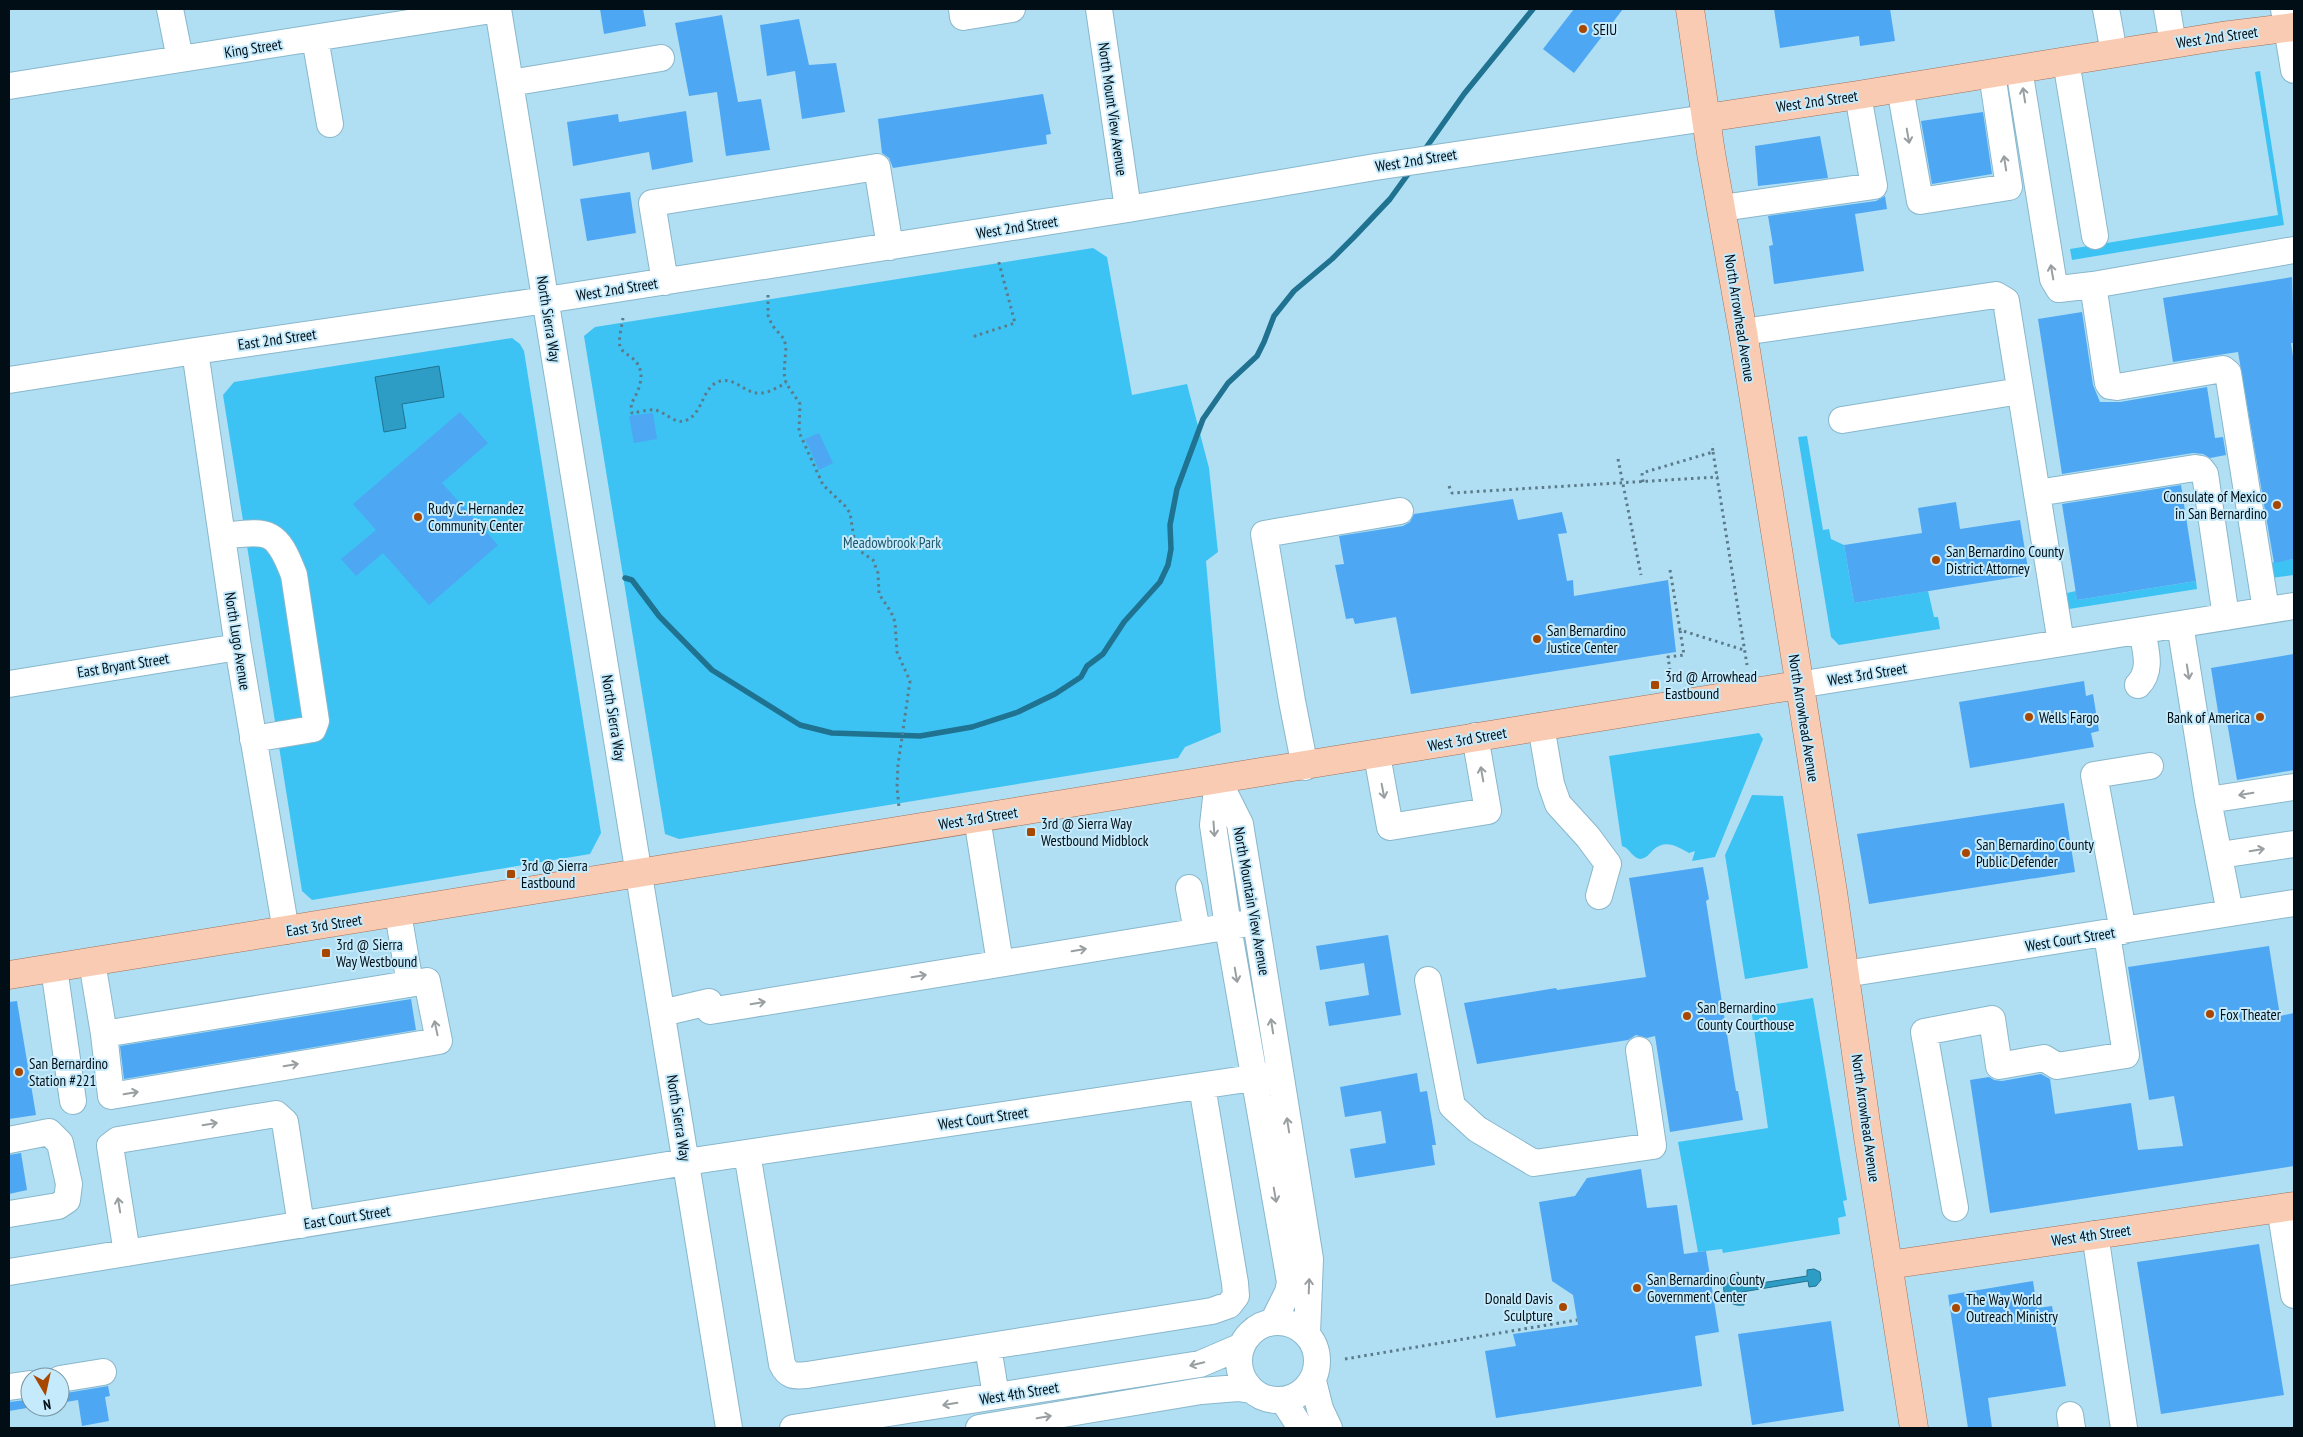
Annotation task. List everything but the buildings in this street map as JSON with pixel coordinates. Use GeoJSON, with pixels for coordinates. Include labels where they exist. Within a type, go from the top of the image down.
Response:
{"type":"FeatureCollection","features":[{"type":"Feature","properties":{"kind":"main road","name":"North Arrowhead Avenue"},"geometry":{"type":"LineString","coordinates":[[1690,9],[1706,118],[1743,332],[1798,685],[1833,892],[1914,1428]]}},
{"type":"Feature","properties":{"kind":"main road","name":"West 2nd Street"},"geometry":{"type":"LineString","coordinates":[[1706,118],[1992,74],[2174,44],[2290,22]]}},
{"type":"Feature","properties":{"kind":"main road","name":"West 3rd Street"},"geometry":{"type":"LineString","coordinates":[[640,874],[977,818],[1305,767],[1475,736],[1798,685]]}},
{"type":"Feature","properties":{"kind":"main road","name":"East 3rd Street"},"geometry":{"type":"LineString","coordinates":[[9,975],[640,874]]}},
{"type":"Feature","properties":{"kind":"main road","name":"West 4th Street"},"geometry":{"type":"LineString","coordinates":[[1888,1265],[2287,1207]]}},
{"type":"Feature","properties":{"kind":"street"},"geometry":{"type":"LineString","coordinates":[[170,9],[180,59]]}},
{"type":"Feature","properties":{"kind":"street","name":"King Street"},"geometry":{"type":"LineString","coordinates":[[9,86],[498,9]]}},
{"type":"Feature","properties":{"kind":"street","name":"North Sierra Way"},"geometry":{"type":"LineString","coordinates":[[498,9],[729,1428]]}},
{"type":"Feature","properties":{"kind":"street"},"geometry":{"type":"LineString","coordinates":[[962,9],[963,17],[1012,9]]}},
{"type":"Feature","properties":{"kind":"street","name":"North Mount View Avenue"},"geometry":{"type":"LineString","coordinates":[[1099,9],[1128,209]]}},
{"type":"Feature","properties":{"kind":"street"},"geometry":{"type":"LineString","coordinates":[[2106,9],[2114,53]]}},
{"type":"Feature","properties":{"kind":"street"},"geometry":{"type":"LineString","coordinates":[[2167,9],[2174,44]]}},
{"type":"Feature","properties":{"kind":"street"},"geometry":{"type":"LineString","coordinates":[[2290,22],[2294,70]]}},
{"type":"Feature","properties":{"kind":"street"},"geometry":{"type":"LineString","coordinates":[[315,38],[330,124]]}},
{"type":"Feature","properties":{"kind":"street"},"geometry":{"type":"LineString","coordinates":[[510,83],[661,58]]}},
{"type":"Feature","properties":{"kind":"street"},"geometry":{"type":"LineString","coordinates":[[2066,61],[2095,236]]}},
{"type":"Feature","properties":{"kind":"street"},"geometry":{"type":"LineString","coordinates":[[2020,69],[2053,279],[2059,289],[2294,250]]}},
{"type":"Feature","properties":{"kind":"street"},"geometry":{"type":"LineString","coordinates":[[1900,88],[1920,201],[2009,187],[1992,74]]}},
{"type":"Feature","properties":{"kind":"street"},"geometry":{"type":"LineString","coordinates":[[1722,208],[1874,186],[1858,95]]}},
{"type":"Feature","properties":{"kind":"street","name":"West 2nd Street"},"geometry":{"type":"LineString","coordinates":[[546,300],[1128,209],[1464,153],[1706,118]]}},
{"type":"Feature","properties":{"kind":"street"},"geometry":{"type":"LineString","coordinates":[[665,282],[652,203],[857,170],[877,167],[890,247]]}},
{"type":"Feature","properties":{"kind":"street"},"geometry":{"type":"LineString","coordinates":[[2091,285],[2110,386],[2117,387],[2224,369],[2228,373],[2266,610]]}},
{"type":"Feature","properties":{"kind":"street"},"geometry":{"type":"LineString","coordinates":[[1743,332],[1996,295],[2006,302],[2061,643]]}},
{"type":"Feature","properties":{"kind":"street","name":"East 2nd Street"},"geometry":{"type":"LineString","coordinates":[[9,380],[546,300]]}},
{"type":"Feature","properties":{"kind":"street","name":"North Lugo Avenue"},"geometry":{"type":"LineString","coordinates":[[195,351],[238,646],[286,931]]}},
{"type":"Feature","properties":{"kind":"street"},"geometry":{"type":"LineString","coordinates":[[1842,420],[2020,391]]}},
{"type":"Feature","properties":{"kind":"street"},"geometry":{"type":"LineString","coordinates":[[2037,493],[2195,468],[2201,469],[2205,474],[2226,617]]}},
{"type":"Feature","properties":{"kind":"street"},"geometry":{"type":"LineString","coordinates":[[1305,767],[1264,534],[1400,511]]}},
{"type":"Feature","properties":{"kind":"street"},"geometry":{"type":"LineString","coordinates":[[222,536],[258,532],[277,540],[287,556],[296,584],[316,721],[313,729],[254,739]]}},
{"type":"Feature","properties":{"kind":"street","name":"West 3rd Street"},"geometry":{"type":"LineString","coordinates":[[1798,685],[2294,606]]}},
{"type":"Feature","properties":{"kind":"street"},"geometry":{"type":"LineString","coordinates":[[2180,624],[2208,800],[2230,913]]}},
{"type":"Feature","properties":{"kind":"street"},"geometry":{"type":"LineString","coordinates":[[2138,685],[2145,678],[2148,670],[2142,630]]}},
{"type":"Feature","properties":{"kind":"street","name":"East Bryant Street"},"geometry":{"type":"LineString","coordinates":[[9,684],[238,646]]}},
{"type":"Feature","properties":{"kind":"street"},"geometry":{"type":"LineString","coordinates":[[1541,726],[1551,784],[1558,804],[1588,837],[1608,864],[1599,896]]}},
{"type":"Feature","properties":{"kind":"street"},"geometry":{"type":"LineString","coordinates":[[1377,755],[1390,827],[1488,811],[1475,736]]}},
{"type":"Feature","properties":{"kind":"street"},"geometry":{"type":"LineString","coordinates":[[1955,1208],[1924,1032],[1992,1019],[1999,1066],[2044,1058],[2057,1066],[2126,1055],[2115,933],[2094,775],[2150,766]]}},
{"type":"Feature","properties":{"kind":"street","name":"North Mountain View Avenue"},"geometry":{"type":"LineString","coordinates":[[1218,780],[1240,824],[1256,922],[1268,1076],[1290,1282],[1288,1292],[1273,1322]]}},
{"type":"Feature","properties":{"kind":"street","name":"North Mountain View Avenue"},"geometry":{"type":"LineString","coordinates":[[1218,780],[1213,825],[1228,927],[1268,1076],[1310,1259],[1307,1334]]}},
{"type":"Feature","properties":{"kind":"street"},"geometry":{"type":"LineString","coordinates":[[2208,800],[2294,787]]}},
{"type":"Feature","properties":{"kind":"street"},"geometry":{"type":"LineString","coordinates":[[977,818],[1000,963]]}},
{"type":"Feature","properties":{"kind":"street"},"geometry":{"type":"LineString","coordinates":[[2220,855],[2294,844]]}},
{"type":"Feature","properties":{"kind":"street"},"geometry":{"type":"LineString","coordinates":[[1189,888],[1197,931]]}},
{"type":"Feature","properties":{"kind":"street","name":"West Court Street"},"geometry":{"type":"LineString","coordinates":[[1845,974],[2115,933],[2294,903]]}},
{"type":"Feature","properties":{"kind":"street"},"geometry":{"type":"LineString","coordinates":[[398,913],[410,984]]}},
{"type":"Feature","properties":{"kind":"street"},"geometry":{"type":"LineString","coordinates":[[662,1013],[1000,963],[1256,922]]}},
{"type":"Feature","properties":{"kind":"street"},"geometry":{"type":"LineString","coordinates":[[92,962],[104,1034],[111,1096],[439,1041],[427,981],[104,1034]]}},
{"type":"Feature","properties":{"kind":"street"},"geometry":{"type":"LineString","coordinates":[[54,968],[73,1101]]}},
{"type":"Feature","properties":{"kind":"street"},"geometry":{"type":"LineString","coordinates":[[1428,980],[1452,1106],[1477,1129],[1534,1163],[1653,1146],[1639,1050]]}},
{"type":"Feature","properties":{"kind":"street","name":"West Court Street"},"geometry":{"type":"LineString","coordinates":[[686,1162],[1268,1076]]}},
{"type":"Feature","properties":{"kind":"street"},"geometry":{"type":"LineString","coordinates":[[748,1153],[782,1364],[786,1373],[794,1376],[807,1375],[1212,1311],[1229,1305],[1236,1296],[1235,1283],[1202,1086]]}},
{"type":"Feature","properties":{"kind":"street"},"geometry":{"type":"LineString","coordinates":[[127,1253],[110,1146],[118,1140],[246,1118],[276,1114],[285,1122],[301,1225]]}},
{"type":"Feature","properties":{"kind":"street"},"geometry":{"type":"LineString","coordinates":[[9,1140],[49,1132],[60,1143],[70,1184],[67,1200],[58,1206],[9,1214]]}},
{"type":"Feature","properties":{"kind":"street","name":"East Court Street"},"geometry":{"type":"LineString","coordinates":[[9,1272],[686,1162]]}},
{"type":"Feature","properties":{"kind":"street"},"geometry":{"type":"LineString","coordinates":[[2287,1207],[2294,1295]]}},
{"type":"Feature","properties":{"kind":"street"},"geometry":{"type":"LineString","coordinates":[[2095,1234],[2124,1428]]}},
{"type":"Feature","properties":{"kind":"street"},"geometry":{"type":"LineString","coordinates":[[1273,1322],[1286,1323],[1297,1327],[1307,1334],[1314,1344],[1317,1369],[1313,1380],[1305,1390],[1295,1397],[1283,1400],[1269,1400],[1252,1390],[1240,1373],[1239,1359],[1242,1346],[1249,1334],[1260,1326],[1273,1322]]}},
{"type":"Feature","properties":{"kind":"street","name":"West 4th Street"},"geometry":{"type":"LineString","coordinates":[[794,1428],[1200,1364],[1242,1346]]}},
{"type":"Feature","properties":{"kind":"street"},"geometry":{"type":"LineString","coordinates":[[988,1347],[996,1396]]}},
{"type":"Feature","properties":{"kind":"street"},"geometry":{"type":"LineString","coordinates":[[70,1377],[103,1372]]}},
{"type":"Feature","properties":{"kind":"street"},"geometry":{"type":"LineString","coordinates":[[1313,1380],[1320,1410],[1329,1428]]}},
{"type":"Feature","properties":{"kind":"street","name":"West 4th Street"},"geometry":{"type":"LineString","coordinates":[[993,1427],[1201,1391],[1238,1388],[1252,1390]]}},
{"type":"Feature","properties":{"kind":"street"},"geometry":{"type":"LineString","coordinates":[[1283,1400],[1301,1428]]}},
{"type":"Feature","properties":{"kind":"path"},"geometry":{"type":"LineString","coordinates":[[976,338],[975,336],[1015,323],[998,259]]}},
{"type":"Feature","properties":{"kind":"path"},"geometry":{"type":"LineString","coordinates":[[768,295],[768,315],[772,325],[784,339],[786,347],[784,373],[786,383],[800,404],[799,432],[823,485],[845,506],[852,520],[855,544],[860,551],[873,560],[876,567],[879,594],[895,622],[898,652],[910,681],[907,713],[898,764],[897,787],[899,807]]}},
{"type":"Feature","properties":{"kind":"path"},"geometry":{"type":"LineString","coordinates":[[623,318],[620,346],[622,351],[636,361],[640,370],[640,389],[631,404],[632,413],[656,410],[679,422],[686,421],[697,413],[710,386],[718,381],[730,380],[750,391],[760,393],[786,383]]}},
{"type":"Feature","properties":{"kind":"path"},"geometry":{"type":"LineString","coordinates":[[1712,444],[1747,665]]}},
{"type":"Feature","properties":{"kind":"path"},"geometry":{"type":"LineString","coordinates":[[1643,482],[1642,473],[1713,452]]}},
{"type":"Feature","properties":{"kind":"path"},"geometry":{"type":"LineString","coordinates":[[1618,459],[1641,575]]}},
{"type":"Feature","properties":{"kind":"path"},"geometry":{"type":"LineString","coordinates":[[1449,486],[1452,492],[1717,477]]}},
{"type":"Feature","properties":{"kind":"path"},"geometry":{"type":"LineString","coordinates":[[1670,570],[1684,655],[1668,657],[1671,677]]}},
{"type":"Feature","properties":{"kind":"path"},"geometry":{"type":"LineString","coordinates":[[1680,630],[1744,650]]}},
{"type":"Feature","properties":{"kind":"path"},"geometry":{"type":"LineString","coordinates":[[1345,1359],[1577,1320]]}},
{"type":"Feature","properties":{"kind":"green space"},"geometry":{"type":"Polygon","coordinates":[[[2260,71],[2284,225],[2072,260],[2070,249],[2278,215],[2255,72],[2260,71]]]}},
{"type":"Feature","properties":{"kind":"green space","name":"Meadowbrook Park"},"geometry":{"type":"Polygon","coordinates":[[[1093,248],[1107,257],[1132,395],[1187,384],[1209,468],[1218,552],[1206,561],[1221,732],[1185,747],[1178,758],[679,839],[665,834],[584,336],[595,327],[1093,248]]]}},
{"type":"Feature","properties":{"kind":"green space"},"geometry":{"type":"Polygon","coordinates":[[[512,338],[520,344],[524,351],[601,833],[590,854],[312,900],[302,891],[223,395],[234,382],[512,338]]]}},
{"type":"Feature","properties":{"kind":"green space"},"geometry":{"type":"Polygon","coordinates":[[[1807,436],[1823,530],[1829,529],[1831,539],[1844,545],[1854,603],[1928,591],[1934,617],[1938,617],[1940,629],[1839,645],[1831,637],[1798,437],[1807,436]]]}},
{"type":"Feature","properties":{"kind":"green space"},"geometry":{"type":"Polygon","coordinates":[[[2294,559],[2294,575],[2271,578],[2269,563],[2294,559]]]}},
{"type":"Feature","properties":{"kind":"green space"},"geometry":{"type":"Polygon","coordinates":[[[2196,581],[2197,589],[2069,609],[2067,593],[2076,591],[2077,600],[2196,581]]]}},
{"type":"Feature","properties":{"kind":"green space"},"geometry":{"type":"Polygon","coordinates":[[[1759,733],[1763,739],[1715,857],[1692,861],[1695,851],[1689,853],[1667,844],[1658,847],[1646,857],[1640,859],[1622,846],[1609,756],[1759,733]]]}},
{"type":"Feature","properties":{"kind":"green space"},"geometry":{"type":"Polygon","coordinates":[[[1752,795],[1783,796],[1808,968],[1745,979],[1725,855],[1752,795]]]}},
{"type":"Feature","properties":{"kind":"green space"},"geometry":{"type":"Polygon","coordinates":[[[1813,998],[1847,1200],[1843,1201],[1846,1216],[1838,1218],[1840,1234],[1723,1253],[1722,1249],[1698,1252],[1678,1142],[1768,1128],[1751,1008],[1813,998]]]}},
{"type":"Feature","properties":{"kind":"shaded area"},"geometry":{"type":"Polygon","coordinates":[[[439,366],[444,397],[402,404],[406,428],[384,432],[375,377],[439,366]]]}},
{"type":"Feature","properties":{"kind":"shaded area"},"geometry":{"type":"Polygon","coordinates":[[[1814,1269],[1820,1272],[1821,1280],[1816,1286],[1809,1287],[1808,1281],[1742,1292],[1744,1305],[1731,1303],[1725,1297],[1724,1283],[1729,1276],[1738,1272],[1741,1286],[1807,1276],[1807,1270],[1814,1269]]]}},
{"type":"Feature","properties":{"kind":"waterway"},"geometry":{"type":"LineString","coordinates":[[1423,152],[1464,94],[1533,9]]}},
{"type":"Feature","properties":{"kind":"waterway"},"geometry":{"type":"LineString","coordinates":[[625,578],[632,580],[659,616],[712,670],[800,725],[832,733],[920,736],[972,727],[1018,712],[1055,694],[1081,677],[1087,666],[1103,654],[1124,622],[1160,582],[1168,565],[1171,549],[1170,525],[1177,489],[1203,419],[1228,383],[1257,356],[1274,316],[1294,291],[1332,259],[1354,237],[1390,199],[1411,170]]}},
{"type":"Feature","properties":{"kind":"place","name":"SEIU"},"geometry":{"type":"Point","coordinates":[1583,29]}},
{"type":"Feature","properties":{"kind":"place","name":"Consulate of Mexico in San Bernardino"},"geometry":{"type":"Point","coordinates":[2277,505]}},
{"type":"Feature","properties":{"kind":"place","name":"Rudy C. Hernandez Community Center"},"geometry":{"type":"Point","coordinates":[418,517]}},
{"type":"Feature","properties":{"kind":"place","name":"San Bernardino County District Attorney"},"geometry":{"type":"Point","coordinates":[1936,560]}},
{"type":"Feature","properties":{"kind":"place","name":"San Bernardino Justice Center"},"geometry":{"type":"Point","coordinates":[1537,639]}},
{"type":"Feature","properties":{"kind":"place","name":"3rd @ Arrowhead Eastbound"},"geometry":{"type":"Point","coordinates":[1655,685]}},
{"type":"Feature","properties":{"kind":"place","name":"Wells Fargo"},"geometry":{"type":"Point","coordinates":[2029,717]}},
{"type":"Feature","properties":{"kind":"place","name":"Bank of America"},"geometry":{"type":"Point","coordinates":[2260,717]}},
{"type":"Feature","properties":{"kind":"place","name":"3rd @ Sierra Way Westbound Midblock"},"geometry":{"type":"Point","coordinates":[1031,832]}},
{"type":"Feature","properties":{"kind":"place","name":"San Bernardino County Public Defender"},"geometry":{"type":"Point","coordinates":[1966,853]}},
{"type":"Feature","properties":{"kind":"place","name":"3rd @ Sierra Eastbound"},"geometry":{"type":"Point","coordinates":[511,874]}},
{"type":"Feature","properties":{"kind":"place","name":"3rd @ Sierra Way Westbound"},"geometry":{"type":"Point","coordinates":[326,953]}},
{"type":"Feature","properties":{"kind":"place","name":"Fox Theater"},"geometry":{"type":"Point","coordinates":[2210,1014]}},
{"type":"Feature","properties":{"kind":"place","name":"San Bernardino County Courthouse"},"geometry":{"type":"Point","coordinates":[1687,1016]}},
{"type":"Feature","properties":{"kind":"place","name":"San Bernardino Station #221"},"geometry":{"type":"Point","coordinates":[19,1072]}},
{"type":"Feature","properties":{"kind":"place","name":"San Bernardino County Government Center"},"geometry":{"type":"Point","coordinates":[1637,1288]}},
{"type":"Feature","properties":{"kind":"place","name":"Donald Davis Sculpture"},"geometry":{"type":"Point","coordinates":[1563,1307]}},
{"type":"Feature","properties":{"kind":"place","name":"The Way World Outreach Ministry"},"geometry":{"type":"Point","coordinates":[1956,1308]}}]}
